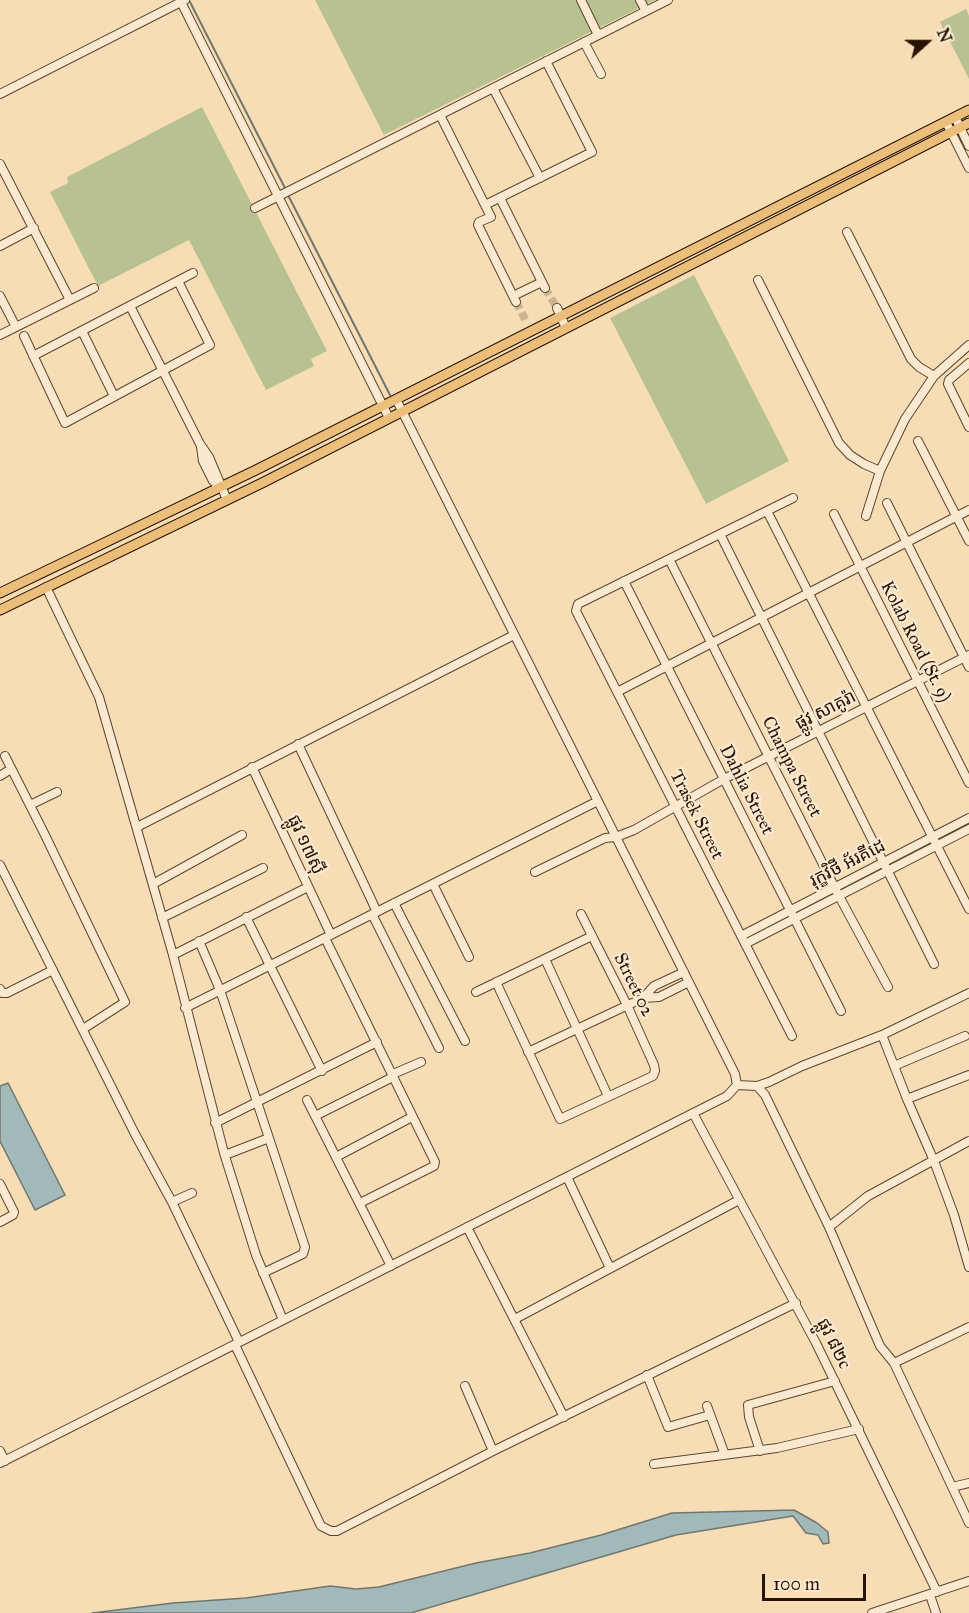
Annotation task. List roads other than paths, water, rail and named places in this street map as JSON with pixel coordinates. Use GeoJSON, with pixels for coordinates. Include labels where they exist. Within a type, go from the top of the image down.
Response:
{"type":"FeatureCollection","features":[{"type":"Feature","properties":{"kind":"main road"},"geometry":{"type":"LineString","coordinates":[[0,593],[221,488],[383,406],[558,312],[969,110]]}},
{"type":"Feature","properties":{"kind":"main road"},"geometry":{"type":"LineString","coordinates":[[0,610],[227,500],[964,126]]}},
{"type":"Feature","properties":{"kind":"street"},"geometry":{"type":"LineString","coordinates":[[580,0],[598,35]]}},
{"type":"Feature","properties":{"kind":"street"},"geometry":{"type":"LineString","coordinates":[[640,0],[646,11]]}},
{"type":"Feature","properties":{"kind":"street"},"geometry":{"type":"LineString","coordinates":[[255,208],[668,0]]}},
{"type":"Feature","properties":{"kind":"street"},"geometry":{"type":"LineString","coordinates":[[0,94],[183,1],[389,418]]}},
{"type":"Feature","properties":{"kind":"street"},"geometry":{"type":"LineString","coordinates":[[584,42],[601,74]]}},
{"type":"Feature","properties":{"kind":"street"},"geometry":{"type":"LineString","coordinates":[[485,205],[592,152],[546,61]]}},
{"type":"Feature","properties":{"kind":"street"},"geometry":{"type":"LineString","coordinates":[[493,88],[540,178]]}},
{"type":"Feature","properties":{"kind":"street"},"geometry":{"type":"LineString","coordinates":[[440,115],[490,217]]}},
{"type":"Feature","properties":{"kind":"street"},"geometry":{"type":"LineString","coordinates":[[969,146],[964,126],[950,119],[950,133],[969,168]]}},
{"type":"Feature","properties":{"kind":"street"},"geometry":{"type":"LineString","coordinates":[[0,164],[70,300]]}},
{"type":"Feature","properties":{"kind":"street"},"geometry":{"type":"LineString","coordinates":[[500,198],[544,285],[514,299],[478,225],[479,222],[506,210]]}},
{"type":"Feature","properties":{"kind":"street"},"geometry":{"type":"LineString","coordinates":[[0,246],[34,228]]}},
{"type":"Feature","properties":{"kind":"street"},"geometry":{"type":"LineString","coordinates":[[847,232],[911,359],[919,368],[934,376]]}},
{"type":"Feature","properties":{"kind":"street"},"geometry":{"type":"LineString","coordinates":[[33,356],[193,273]]}},
{"type":"Feature","properties":{"kind":"street"},"geometry":{"type":"LineString","coordinates":[[758,280],[839,443],[849,455],[880,471]]}},
{"type":"Feature","properties":{"kind":"street"},"geometry":{"type":"LineString","coordinates":[[24,336],[65,423],[210,345],[178,281]]}},
{"type":"Feature","properties":{"kind":"street"},"geometry":{"type":"LineString","coordinates":[[0,335],[94,288]]}},
{"type":"Feature","properties":{"kind":"street"},"geometry":{"type":"LineString","coordinates":[[0,296],[16,327]]}},
{"type":"Feature","properties":{"kind":"street"},"geometry":{"type":"LineString","coordinates":[[130,306],[200,444],[209,457],[227,500]]}},
{"type":"Feature","properties":{"kind":"street"},"geometry":{"type":"LineString","coordinates":[[558,312],[566,328]]}},
{"type":"Feature","properties":{"kind":"street"},"geometry":{"type":"LineString","coordinates":[[82,331],[114,396]]}},
{"type":"Feature","properties":{"kind":"street"},"geometry":{"type":"LineString","coordinates":[[866,516],[880,471],[905,419],[934,376],[969,345]]}},
{"type":"Feature","properties":{"kind":"street"},"geometry":{"type":"LineString","coordinates":[[969,363],[949,380],[949,388],[969,427]]}},
{"type":"Feature","properties":{"kind":"street"},"geometry":{"type":"LineString","coordinates":[[396,399],[735,1074],[737,1085]]}},
{"type":"Feature","properties":{"kind":"street"},"geometry":{"type":"LineString","coordinates":[[918,441],[969,541]]}},
{"type":"Feature","properties":{"kind":"street"},"geometry":{"type":"LineString","coordinates":[[624,581],[793,498]]}},
{"type":"Feature","properties":{"kind":"street"},"geometry":{"type":"LineString","coordinates":[[887,503],[967,656],[969,667]]}},
{"type":"Feature","properties":{"kind":"street"},"geometry":{"type":"LineString","coordinates":[[617,692],[969,510]]}},
{"type":"Feature","properties":{"kind":"street"},"geometry":{"type":"LineString","coordinates":[[766,511],[969,909]]}},
{"type":"Feature","properties":{"kind":"street","name":"Kolab Road (St. 9)"},"geometry":{"type":"LineString","coordinates":[[834,514],[969,783]]}},
{"type":"Feature","properties":{"kind":"street"},"geometry":{"type":"LineString","coordinates":[[720,534],[934,964]]}},
{"type":"Feature","properties":{"kind":"street","name":"Champa Street"},"geometry":{"type":"LineString","coordinates":[[669,559],[888,987]]}},
{"type":"Feature","properties":{"kind":"street","name":"Trasek Street"},"geometry":{"type":"LineString","coordinates":[[624,581],[578,604],[576,611],[792,1036]]}},
{"type":"Feature","properties":{"kind":"street","name":"Dahlia Street"},"geometry":{"type":"LineString","coordinates":[[624,581],[841,1011]]}},
{"type":"Feature","properties":{"kind":"street"},"geometry":{"type":"LineString","coordinates":[[46,587],[99,697],[173,955],[215,1123],[263,1273],[283,1320]]}},
{"type":"Feature","properties":{"kind":"street"},"geometry":{"type":"LineString","coordinates":[[137,827],[514,635]]}},
{"type":"Feature","properties":{"kind":"street","name":"ផ្លូវ សាគូរ៉ា"},"geometry":{"type":"LineString","coordinates":[[625,833],[632,826],[967,656]]}},
{"type":"Feature","properties":{"kind":"street"},"geometry":{"type":"LineString","coordinates":[[298,744],[439,1048]]}},
{"type":"Feature","properties":{"kind":"street"},"geometry":{"type":"LineString","coordinates":[[5,756],[125,1002],[83,1029]]}},
{"type":"Feature","properties":{"kind":"street","name":"ផ្លូវ ១៧ស៊ី"},"geometry":{"type":"LineString","coordinates":[[252,767],[377,1042],[435,1162],[434,1166],[360,1203]]}},
{"type":"Feature","properties":{"kind":"street"},"geometry":{"type":"LineString","coordinates":[[0,776],[12,769]]}},
{"type":"Feature","properties":{"kind":"street"},"geometry":{"type":"LineString","coordinates":[[30,805],[57,792]]}},
{"type":"Feature","properties":{"kind":"street"},"geometry":{"type":"LineString","coordinates":[[185,1008],[598,801]]}},
{"type":"Feature","properties":{"kind":"street","name":"ផ្លូវ សាគូរ៉ា"},"geometry":{"type":"LineString","coordinates":[[535,872],[605,838],[616,837],[634,830],[664,815],[665,811]]}},
{"type":"Feature","properties":{"kind":"street","name":"រុក្ខវិថី អ័រគីដេ"},"geometry":{"type":"LineString","coordinates":[[743,940],[969,818]]}},
{"type":"Feature","properties":{"kind":"street","name":"រុក្ខវិថី អ័រគីដេ"},"geometry":{"type":"LineString","coordinates":[[837,891],[888,871],[969,829]]}},
{"type":"Feature","properties":{"kind":"street"},"geometry":{"type":"LineString","coordinates":[[153,884],[242,835]]}},
{"type":"Feature","properties":{"kind":"street"},"geometry":{"type":"LineString","coordinates":[[0,865],[172,1202],[321,1526],[326,1529],[337,1531],[493,1451],[796,1303]]}},
{"type":"Feature","properties":{"kind":"street"},"geometry":{"type":"LineString","coordinates":[[162,918],[263,868]]}},
{"type":"Feature","properties":{"kind":"street"},"geometry":{"type":"LineString","coordinates":[[433,884],[469,957]]}},
{"type":"Feature","properties":{"kind":"street"},"geometry":{"type":"LineString","coordinates":[[173,955],[308,887]]}},
{"type":"Feature","properties":{"kind":"street"},"geometry":{"type":"LineString","coordinates":[[394,903],[465,1041]]}},
{"type":"Feature","properties":{"kind":"street","name":"Street 02"},"geometry":{"type":"LineString","coordinates":[[580,914],[627,1005],[656,1071],[653,1076],[608,1096]]}},
{"type":"Feature","properties":{"kind":"street"},"geometry":{"type":"LineString","coordinates":[[246,917],[322,1071]]}},
{"type":"Feature","properties":{"kind":"street"},"geometry":{"type":"LineString","coordinates":[[476,992],[592,936]]}},
{"type":"Feature","properties":{"kind":"street"},"geometry":{"type":"LineString","coordinates":[[199,941],[220,990],[305,1251],[263,1273]]}},
{"type":"Feature","properties":{"kind":"street"},"geometry":{"type":"LineString","coordinates":[[496,982],[560,1119],[608,1096],[545,959]]}},
{"type":"Feature","properties":{"kind":"street"},"geometry":{"type":"LineString","coordinates":[[0,989],[2,993],[7,993],[53,970]]}},
{"type":"Feature","properties":{"kind":"street"},"geometry":{"type":"LineString","coordinates":[[644,998],[654,986],[684,972]]}},
{"type":"Feature","properties":{"kind":"street"},"geometry":{"type":"LineString","coordinates":[[528,1052],[627,1005],[644,998],[659,997],[689,982]]}},
{"type":"Feature","properties":{"kind":"street"},"geometry":{"type":"LineString","coordinates":[[737,1085],[757,1086],[882,1035],[969,993]]}},
{"type":"Feature","properties":{"kind":"street"},"geometry":{"type":"LineString","coordinates":[[882,1035],[934,1161],[954,1215],[969,1267]]}},
{"type":"Feature","properties":{"kind":"street"},"geometry":{"type":"LineString","coordinates":[[894,1066],[964,1036]]}},
{"type":"Feature","properties":{"kind":"street"},"geometry":{"type":"LineString","coordinates":[[215,1123],[377,1042]]}},
{"type":"Feature","properties":{"kind":"street"},"geometry":{"type":"LineString","coordinates":[[315,1116],[421,1062]]}},
{"type":"Feature","properties":{"kind":"street"},"geometry":{"type":"LineString","coordinates":[[907,1099],[969,1075]]}},
{"type":"Feature","properties":{"kind":"street"},"geometry":{"type":"LineString","coordinates":[[0,1451],[2,1462],[727,1096],[737,1085]]}},
{"type":"Feature","properties":{"kind":"street"},"geometry":{"type":"LineString","coordinates":[[757,1086],[765,1095],[829,1227],[880,1347],[894,1363],[969,1523]]}},
{"type":"Feature","properties":{"kind":"street"},"geometry":{"type":"LineString","coordinates":[[308,1100],[392,1266]]}},
{"type":"Feature","properties":{"kind":"street","name":"ផ្លូវ ៨២c"},"geometry":{"type":"LineString","coordinates":[[693,1113],[796,1303],[859,1429],[933,1593],[936,1613]]}},
{"type":"Feature","properties":{"kind":"street"},"geometry":{"type":"LineString","coordinates":[[336,1157],[412,1117]]}},
{"type":"Feature","properties":{"kind":"street"},"geometry":{"type":"LineString","coordinates":[[225,1155],[269,1137]]}},
{"type":"Feature","properties":{"kind":"street"},"geometry":{"type":"LineString","coordinates":[[829,1227],[868,1196],[969,1141]]}},
{"type":"Feature","properties":{"kind":"street"},"geometry":{"type":"LineString","coordinates":[[567,1177],[610,1268]]}},
{"type":"Feature","properties":{"kind":"street"},"geometry":{"type":"LineString","coordinates":[[0,1184],[14,1214],[0,1222]]}},
{"type":"Feature","properties":{"kind":"street"},"geometry":{"type":"LineString","coordinates":[[172,1202],[192,1192]]}},
{"type":"Feature","properties":{"kind":"street"},"geometry":{"type":"LineString","coordinates":[[515,1319],[739,1200]]}},
{"type":"Feature","properties":{"kind":"street"},"geometry":{"type":"LineString","coordinates":[[467,1227],[564,1417]]}},
{"type":"Feature","properties":{"kind":"street"},"geometry":{"type":"LineString","coordinates":[[894,1363],[969,1327]]}},
{"type":"Feature","properties":{"kind":"street"},"geometry":{"type":"LineString","coordinates":[[647,1375],[668,1427],[710,1415]]}},
{"type":"Feature","properties":{"kind":"street"},"geometry":{"type":"LineString","coordinates":[[760,1451],[749,1417],[748,1405],[835,1381]]}},
{"type":"Feature","properties":{"kind":"street"},"geometry":{"type":"LineString","coordinates":[[465,1386],[493,1451]]}},
{"type":"Feature","properties":{"kind":"street"},"geometry":{"type":"LineString","coordinates":[[707,1406],[725,1455]]}},
{"type":"Feature","properties":{"kind":"street"},"geometry":{"type":"LineString","coordinates":[[654,1464],[760,1451],[859,1429]]}},
{"type":"Feature","properties":{"kind":"street"},"geometry":{"type":"LineString","coordinates":[[952,1487],[969,1483]]}},
{"type":"Feature","properties":{"kind":"street"},"geometry":{"type":"LineString","coordinates":[[872,1613],[969,1581]]}},
{"type":"Feature","properties":{"kind":"water"},"geometry":{"type":"Polygon","coordinates":[[[8,1083],[65,1195],[35,1210],[0,1141],[0,1086],[8,1083]]]}},
{"type":"Feature","properties":{"kind":"water"},"geometry":{"type":"Polygon","coordinates":[[[794,1510],[828,1532],[829,1543],[823,1544],[818,1535],[806,1533],[793,1516],[676,1535],[411,1613],[92,1613],[173,1603],[246,1598],[330,1586],[356,1589],[379,1587],[476,1563],[530,1553],[601,1535],[672,1513],[794,1510]]]}},
{"type":"Feature","properties":{"kind":"waterway"},"geometry":{"type":"LineString","coordinates":[[189,0],[286,190]]}},
{"type":"Feature","properties":{"kind":"waterway"},"geometry":{"type":"LineString","coordinates":[[288,195],[390,395]]}},
{"type":"Feature","properties":{"kind":"tunnel"},"geometry":{"type":"LineString","coordinates":[[545,288],[557,308]]}},
{"type":"Feature","properties":{"kind":"tunnel"},"geometry":{"type":"LineString","coordinates":[[516,302],[527,323]]}}]}
